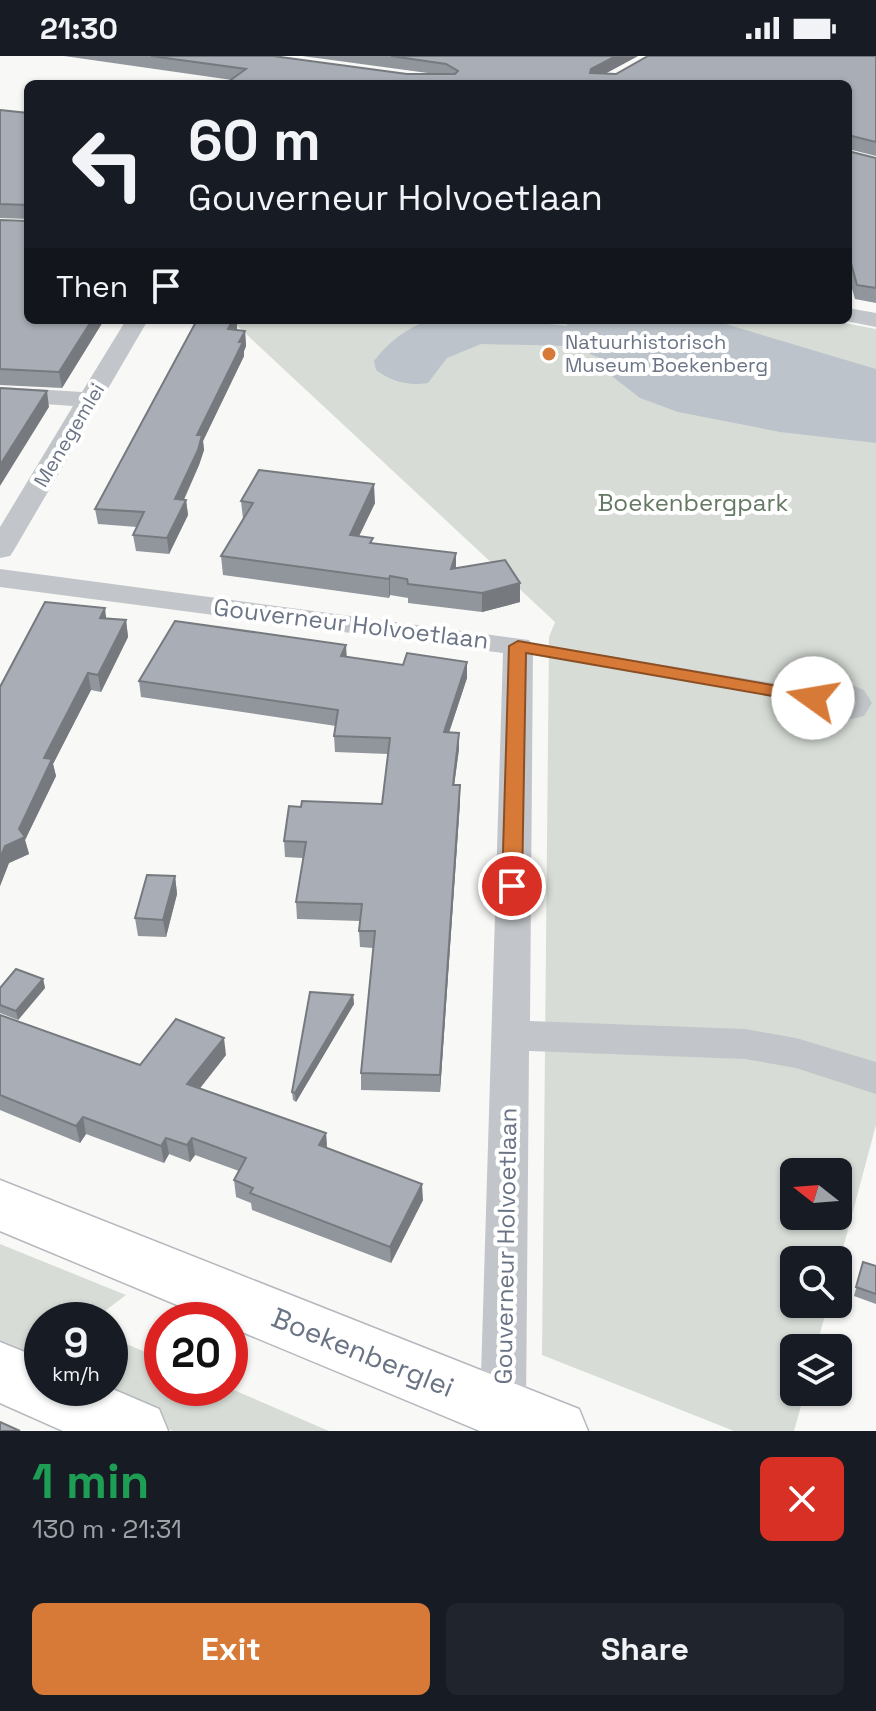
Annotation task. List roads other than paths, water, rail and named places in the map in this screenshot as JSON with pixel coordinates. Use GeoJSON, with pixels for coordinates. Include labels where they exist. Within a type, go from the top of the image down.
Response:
{"type":"FeatureCollection","features":[{"type":"Feature","properties":{"kind":"street"},"geometry":{"type":"LineString","coordinates":[[852,316],[876,320]]}},
{"type":"Feature","properties":{"kind":"street","name":"Menegemlei"},"geometry":{"type":"LineString","coordinates":[[0,550],[135,324]]}},
{"type":"Feature","properties":{"kind":"street"},"geometry":{"type":"LineString","coordinates":[[0,394],[90,400]]}},
{"type":"Feature","properties":{"kind":"street","name":"Gouverneur Holvoetlaan"},"geometry":{"type":"LineString","coordinates":[[0,578],[518,646],[510,1035],[521,1423]]}},
{"type":"Feature","properties":{"kind":"street"},"geometry":{"type":"LineString","coordinates":[[510,1035],[745,1044],[796,1053],[876,1078]]}},
{"type":"Feature","properties":{"kind":"street","name":"Boekenberglei"},"geometry":{"type":"LineString","coordinates":[[0,1205],[521,1423]]}},
{"type":"Feature","properties":{"kind":"street"},"geometry":{"type":"LineString","coordinates":[[0,1372],[136,1431]]}},
{"type":"Feature","properties":{"kind":"lane"},"geometry":{"type":"LineString","coordinates":[[518,646],[814,695]]}},
{"type":"Feature","properties":{"kind":"place","name":"Natuurhistorisch Museum Boekenberg"},"geometry":{"type":"Point","coordinates":[549,354]}},
{"type":"Feature","properties":{"kind":"park label","name":"Boekenbergpark"},"geometry":{"type":"Point","coordinates":[693,503]}}]}
